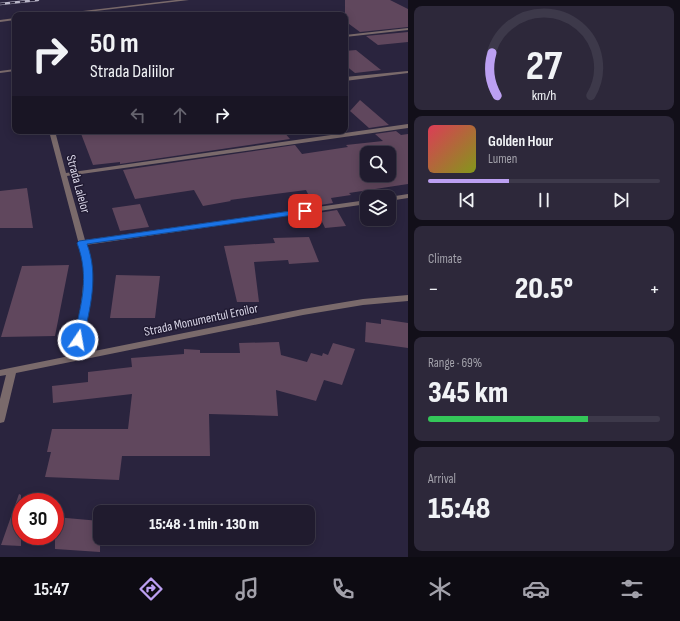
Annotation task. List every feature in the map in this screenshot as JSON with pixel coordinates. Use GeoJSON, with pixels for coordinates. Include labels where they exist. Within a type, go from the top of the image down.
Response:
{"type":"FeatureCollection","features":[{"type":"Feature","properties":{"kind":"street"},"geometry":{"type":"LineString","coordinates":[[78,12],[187,0]]}},
{"type":"Feature","properties":{"kind":"street"},"geometry":{"type":"LineString","coordinates":[[0,21],[12,19]]}},
{"type":"Feature","properties":{"kind":"street"},"geometry":{"type":"LineString","coordinates":[[348,36],[408,30]]}},
{"type":"Feature","properties":{"kind":"street"},"geometry":{"type":"LineString","coordinates":[[0,72],[12,70]]}},
{"type":"Feature","properties":{"kind":"street"},"geometry":{"type":"LineString","coordinates":[[348,79],[408,72]]}},
{"type":"Feature","properties":{"kind":"street"},"geometry":{"type":"LineString","coordinates":[[64,175],[408,126]]}},
{"type":"Feature","properties":{"kind":"street","name":"Strada Lalelor"},"geometry":{"type":"LineString","coordinates":[[53,134],[87,258],[89,282],[78,340]]}},
{"type":"Feature","properties":{"kind":"street"},"geometry":{"type":"LineString","coordinates":[[396,198],[408,196]]}},
{"type":"Feature","properties":{"kind":"street"},"geometry":{"type":"LineString","coordinates":[[82,243],[360,203]]}},
{"type":"Feature","properties":{"kind":"street","name":"Strada Monumentul Eroilor"},"geometry":{"type":"LineString","coordinates":[[0,373],[303,312],[363,302],[408,298]]}},
{"type":"Feature","properties":{"kind":"street"},"geometry":{"type":"LineString","coordinates":[[0,419],[12,371]]}},
{"type":"Feature","properties":{"kind":"building"},"geometry":{"type":"Polygon","coordinates":[[[345,0],[390,0],[408,9],[408,27],[360,32],[348,23],[348,12],[345,12],[345,0]]]}},
{"type":"Feature","properties":{"kind":"building"},"geometry":{"type":"Polygon","coordinates":[[[408,32],[408,42],[378,45],[366,36],[408,32]]]}},
{"type":"Feature","properties":{"kind":"building"},"geometry":{"type":"Polygon","coordinates":[[[356,50],[381,70],[355,73],[348,67],[348,51],[356,50]]]}},
{"type":"Feature","properties":{"kind":"building"},"geometry":{"type":"Polygon","coordinates":[[[360,100],[389,125],[369,128],[350,111],[360,100]]]}},
{"type":"Feature","properties":{"kind":"building"},"geometry":{"type":"Polygon","coordinates":[[[396,131],[401,135],[408,134],[408,184],[360,190],[360,191],[349,193],[351,195],[331,198],[333,203],[314,206],[306,190],[230,200],[231,201],[203,206],[194,190],[135,199],[123,170],[295,145],[302,154],[348,147],[346,145],[383,141],[375,134],[396,131]]]}},
{"type":"Feature","properties":{"kind":"building"},"geometry":{"type":"Polygon","coordinates":[[[81,134],[286,134],[290,139],[120,164],[120,162],[93,165],[81,134]]]}},
{"type":"Feature","properties":{"kind":"building"},"geometry":{"type":"Polygon","coordinates":[[[27,188],[33,228],[0,228],[0,191],[27,188]]]}},
{"type":"Feature","properties":{"kind":"building"},"geometry":{"type":"Polygon","coordinates":[[[140,204],[149,227],[120,231],[112,208],[140,204]]]}},
{"type":"Feature","properties":{"kind":"building"},"geometry":{"type":"Polygon","coordinates":[[[337,210],[346,226],[325,228],[318,213],[337,210]]]}},
{"type":"Feature","properties":{"kind":"building"},"geometry":{"type":"Polygon","coordinates":[[[309,237],[319,262],[289,264],[288,260],[254,262],[259,302],[237,302],[224,246],[275,243],[273,238],[309,237]]]}},
{"type":"Feature","properties":{"kind":"building"},"geometry":{"type":"Polygon","coordinates":[[[69,265],[55,336],[1,337],[22,266],[69,265]]]}},
{"type":"Feature","properties":{"kind":"building"},"geometry":{"type":"Polygon","coordinates":[[[116,275],[160,276],[155,318],[110,318],[116,275]]]}},
{"type":"Feature","properties":{"kind":"building"},"geometry":{"type":"Polygon","coordinates":[[[381,319],[408,323],[408,348],[365,342],[366,322],[381,324],[381,319]]]}},
{"type":"Feature","properties":{"kind":"building"},"geometry":{"type":"Polygon","coordinates":[[[279,342],[281,355],[307,362],[311,353],[322,356],[323,353],[328,355],[333,343],[355,349],[342,385],[324,380],[316,401],[276,390],[278,416],[209,414],[210,456],[122,456],[119,480],[45,477],[51,452],[47,452],[52,429],[128,429],[132,394],[53,403],[52,386],[88,382],[88,372],[132,367],[131,358],[184,354],[184,349],[200,350],[200,353],[240,353],[239,343],[279,342]]]}},
{"type":"Feature","properties":{"kind":"building"},"geometry":{"type":"Polygon","coordinates":[[[12,514],[12,545],[21,546],[1,545],[12,514]]]}},
{"type":"Feature","properties":{"kind":"building"},"geometry":{"type":"Polygon","coordinates":[[[64,518],[93,520],[93,545],[100,545],[100,552],[55,549],[55,545],[64,545],[64,518]]]}},
{"type":"Feature","properties":{"kind":"railway"},"geometry":{"type":"LineString","coordinates":[[0,4],[38,0]]}},
{"type":"Feature","properties":{"kind":"route"},"geometry":{"type":"LineString","coordinates":[[78,340],[89,282],[87,258],[82,243],[305,211]]}}]}
